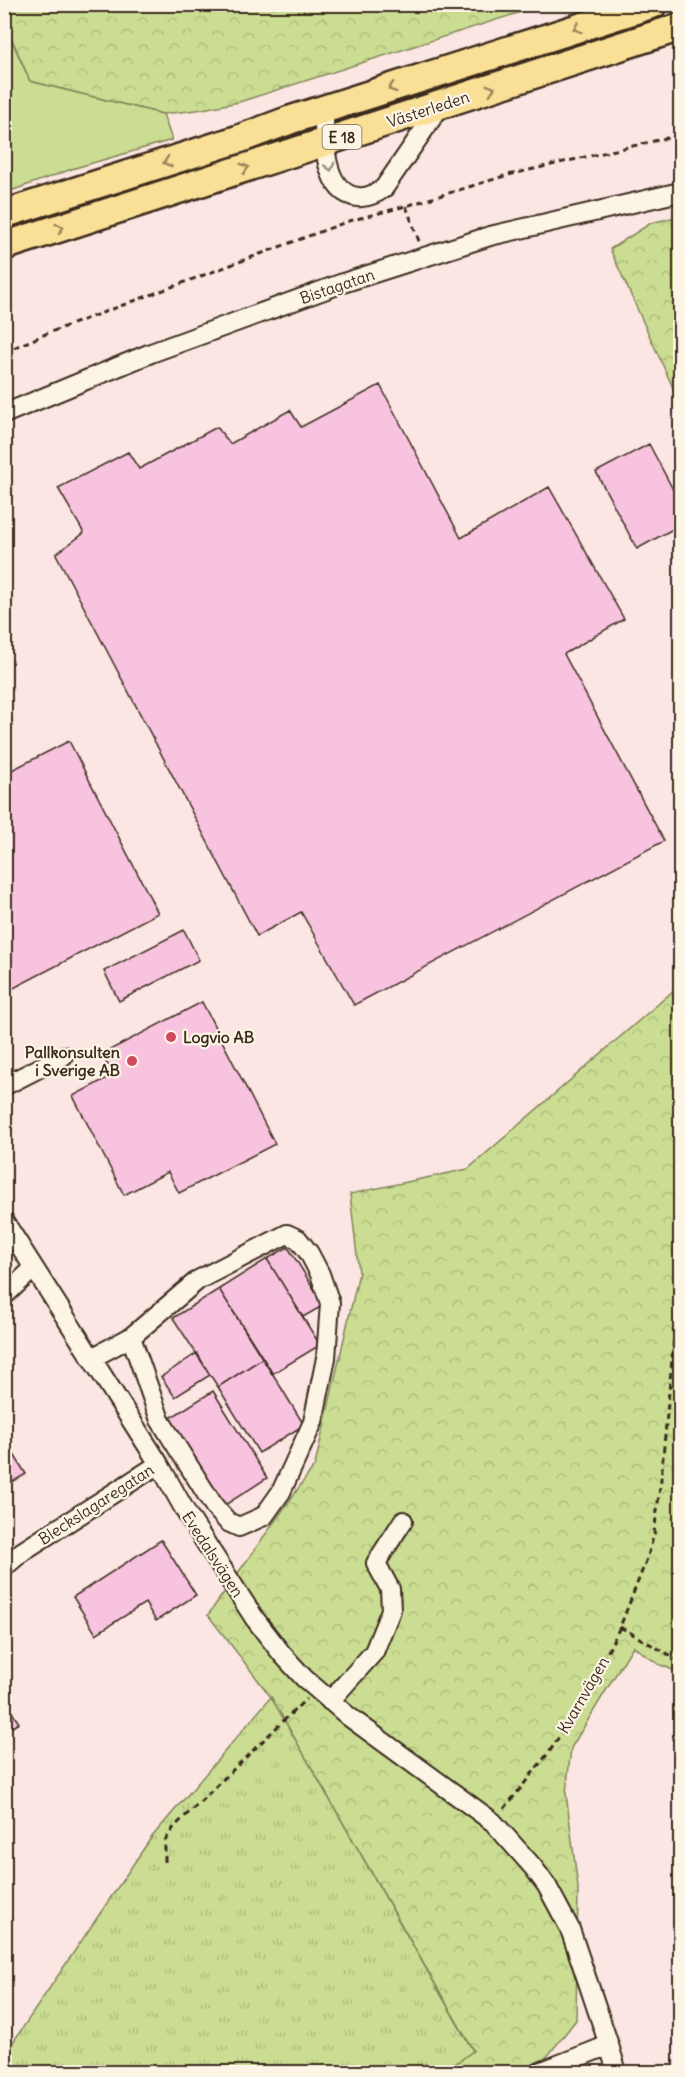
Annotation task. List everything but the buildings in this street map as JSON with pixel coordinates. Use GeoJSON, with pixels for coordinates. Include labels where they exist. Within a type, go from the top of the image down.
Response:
{"type":"FeatureCollection","features":[{"type":"Feature","properties":{"kind":"highway","name":"Västerleden"},"geometry":{"type":"LineString","coordinates":[[4,214],[653,4]]}},
{"type":"Feature","properties":{"kind":"highway","name":"Västerleden"},"geometry":{"type":"LineString","coordinates":[[4,246],[681,27]]}},
{"type":"Feature","properties":{"kind":"street"},"geometry":{"type":"LineString","coordinates":[[324,110],[324,143],[332,176],[338,187],[353,196],[371,196],[384,188],[441,105]]}},
{"type":"Feature","properties":{"kind":"street","name":"Bistagatan"},"geometry":{"type":"LineString","coordinates":[[4,414],[193,337],[424,256],[523,227],[681,192]]}},
{"type":"Feature","properties":{"kind":"street"},"geometry":{"type":"LineString","coordinates":[[4,1086],[63,1056]]}},
{"type":"Feature","properties":{"kind":"street","name":"Evedalsvägen"},"geometry":{"type":"LineString","coordinates":[[4,1221],[159,1464],[187,1514],[255,1618],[282,1654],[323,1695],[493,1822]]}},
{"type":"Feature","properties":{"kind":"street"},"geometry":{"type":"LineString","coordinates":[[92,1359],[131,1336],[198,1280],[260,1250],[287,1234],[298,1239],[320,1274],[330,1304],[326,1358],[313,1422],[281,1492],[264,1516],[239,1527],[228,1522],[214,1506],[160,1420],[131,1336]]}},
{"type":"Feature","properties":{"kind":"street"},"geometry":{"type":"LineString","coordinates":[[4,1296],[34,1268]]}},
{"type":"Feature","properties":{"kind":"street","name":"Bleckslagaregatan"},"geometry":{"type":"LineString","coordinates":[[4,1568],[23,1551],[159,1464]]}},
{"type":"Feature","properties":{"kind":"street"},"geometry":{"type":"LineString","coordinates":[[323,1695],[374,1652],[391,1610],[390,1589],[376,1563],[403,1521]]}},
{"type":"Feature","properties":{"kind":"street"},"geometry":{"type":"LineString","coordinates":[[493,1822],[547,1886],[570,1929],[617,2073]]}},
{"type":"Feature","properties":{"kind":"street"},"geometry":{"type":"LineString","coordinates":[[540,2073],[609,2045]]}},
{"type":"Feature","properties":{"kind":"path"},"geometry":{"type":"LineString","coordinates":[[4,352],[48,333],[349,221],[508,175],[681,135]]}},
{"type":"Feature","properties":{"kind":"path"},"geometry":{"type":"LineString","coordinates":[[406,206],[424,256]]}},
{"type":"Feature","properties":{"kind":"path","name":"Kvarnvägen"},"geometry":{"type":"LineString","coordinates":[[493,1822],[555,1742],[589,1689],[643,1572],[654,1534],[681,1272]]}},
{"type":"Feature","properties":{"kind":"path"},"geometry":{"type":"LineString","coordinates":[[620,1626],[681,1661]]}},
{"type":"Feature","properties":{"kind":"path"},"geometry":{"type":"LineString","coordinates":[[165,1862],[165,1840],[174,1827],[323,1695]]}},
{"type":"Feature","properties":{"kind":"green space"},"geometry":{"type":"Polygon","coordinates":[[[4,5],[543,5],[239,102],[163,114],[30,81],[5,23],[4,5]]]}},
{"type":"Feature","properties":{"kind":"green space"},"geometry":{"type":"Polygon","coordinates":[[[4,23],[30,81],[163,114],[172,140],[75,168],[5,193],[4,23]]]}},
{"type":"Feature","properties":{"kind":"green space"},"geometry":{"type":"Polygon","coordinates":[[[680,216],[680,403],[610,249],[651,223],[680,216]]]}},
{"type":"Feature","properties":{"kind":"green space"},"geometry":{"type":"Polygon","coordinates":[[[680,985],[680,1673],[658,1664],[633,1646],[571,1748],[566,1793],[578,1888],[576,2020],[535,2072],[444,2072],[473,2050],[271,1697],[208,1615],[315,1465],[359,1273],[350,1194],[468,1169],[680,985]]]}},
{"type":"Feature","properties":{"kind":"green space"},"geometry":{"type":"Polygon","coordinates":[[[271,1697],[473,2051],[444,2072],[5,2072],[5,2054],[151,1838],[271,1697]]]}},
{"type":"Feature","properties":{"kind":"place","name":"Logvio AB"},"geometry":{"type":"Point","coordinates":[171,1037]}},
{"type":"Feature","properties":{"kind":"place","name":"Pallkonsulten i Sverige AB"},"geometry":{"type":"Point","coordinates":[132,1061]}}]}
